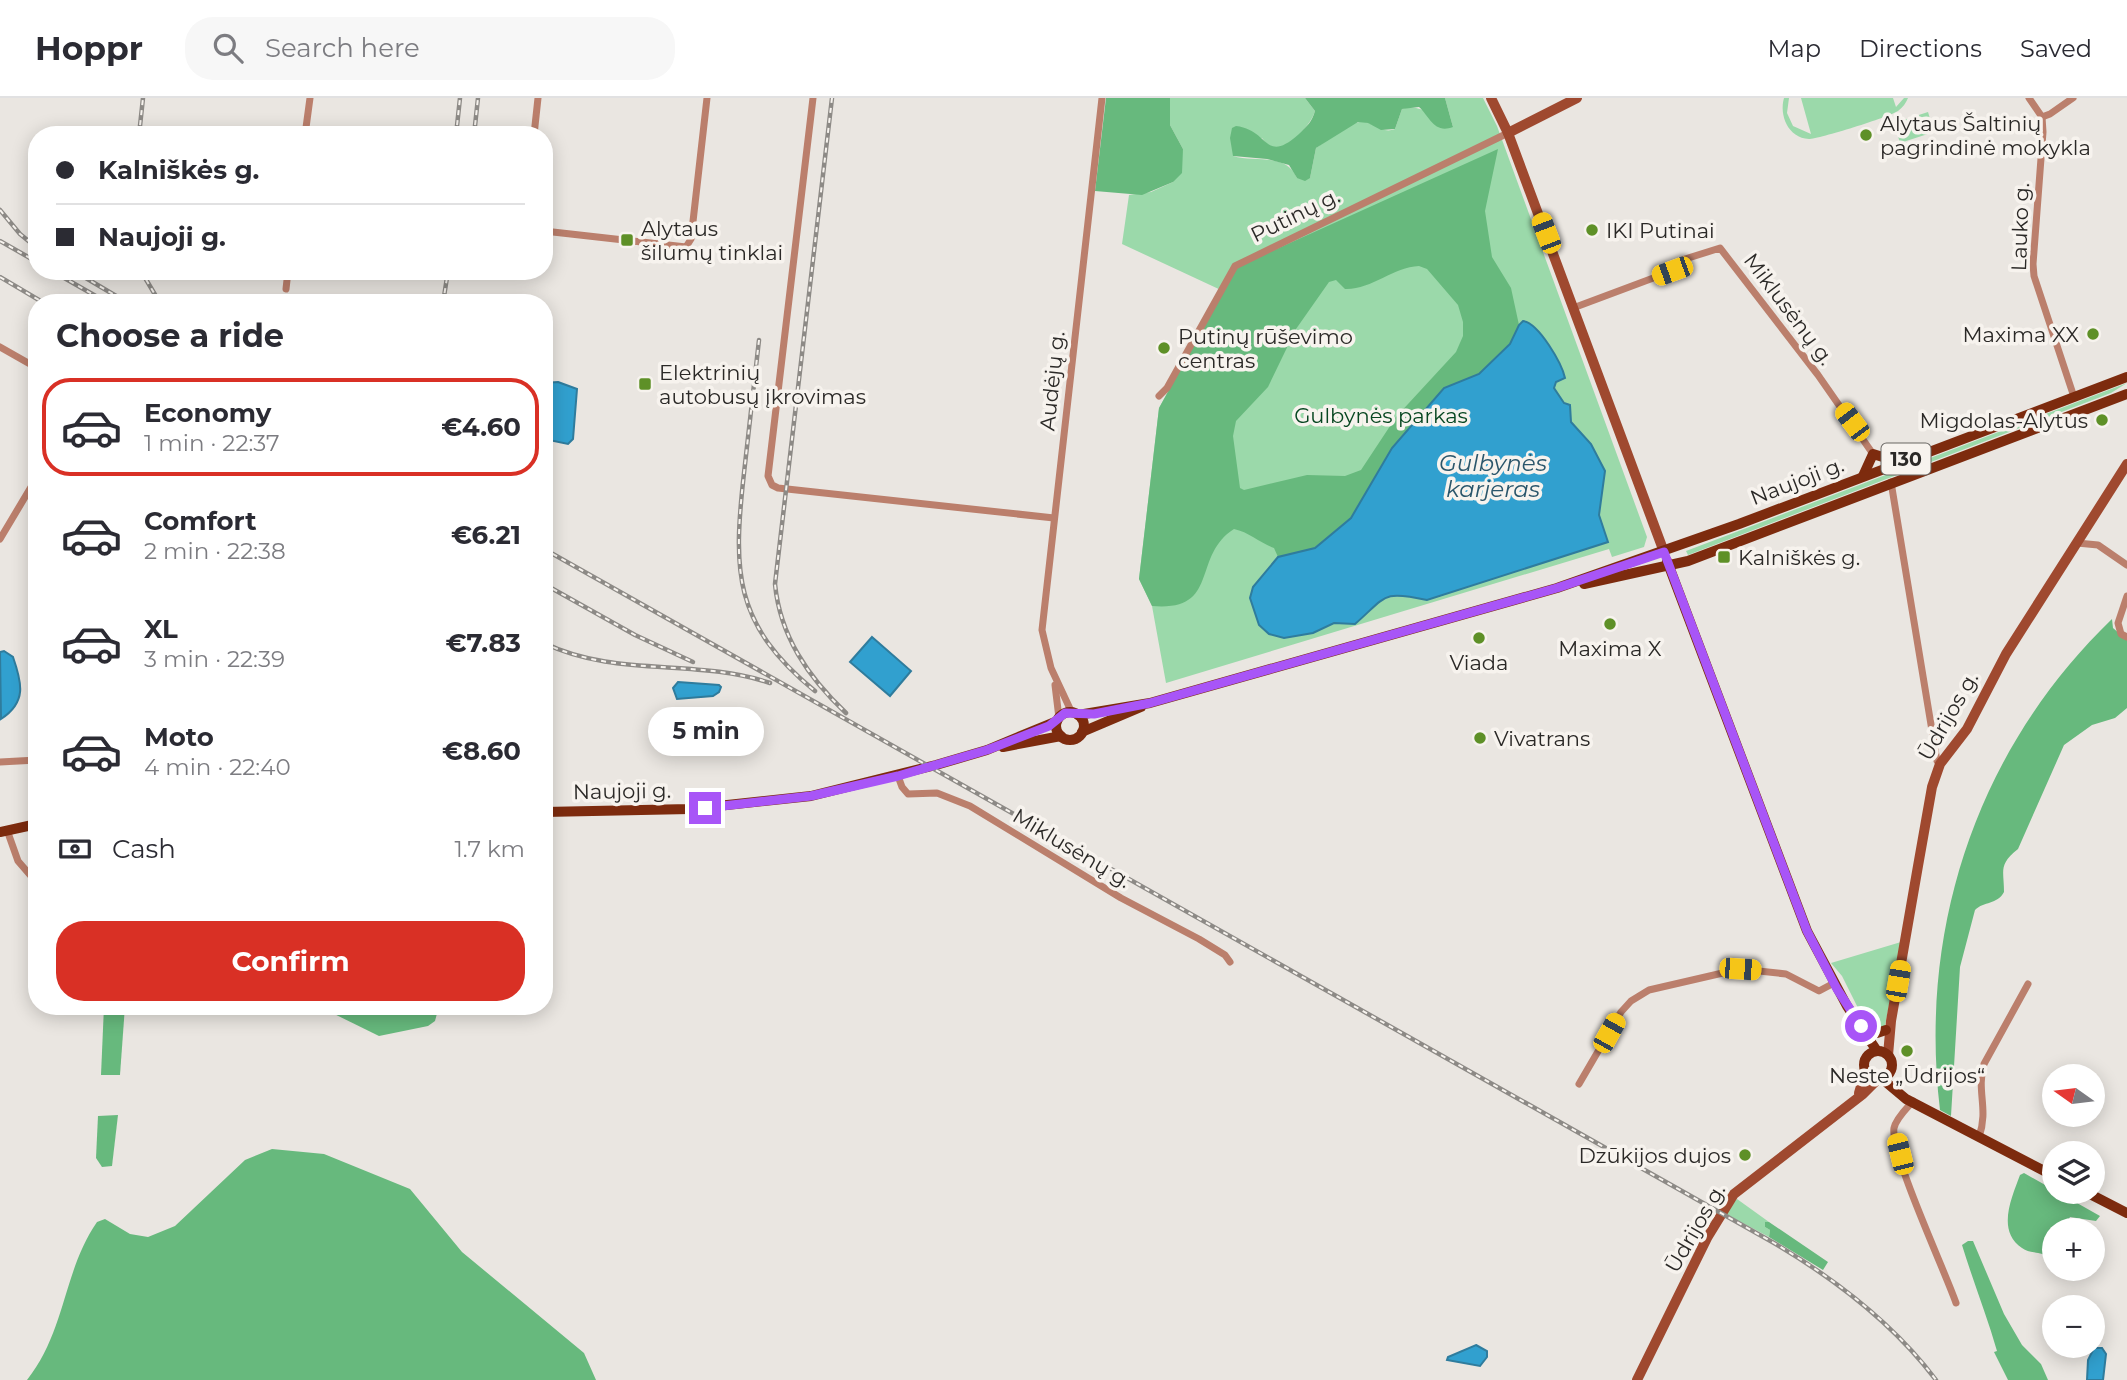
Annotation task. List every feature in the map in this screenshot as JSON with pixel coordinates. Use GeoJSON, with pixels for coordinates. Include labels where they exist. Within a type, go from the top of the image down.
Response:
{"type":"FeatureCollection","features":[{"type":"Feature","properties":{"kind":"main road"},"geometry":{"type":"LineString","coordinates":[[1491,98],[1508,133],[1807,931],[1847,1006],[1881,1052],[1895,1080],[1913,1101]]}},
{"type":"Feature","properties":{"kind":"main road"},"geometry":{"type":"LineString","coordinates":[[1508,133],[1577,98]]}},
{"type":"Feature","properties":{"kind":"main road","name":"Naujoji g."},"geometry":{"type":"LineString","coordinates":[[1082,732],[1150,703],[1557,588],[1664,552],[2127,377]]}},
{"type":"Feature","properties":{"kind":"main road","name":"Naujoji g."},"geometry":{"type":"LineString","coordinates":[[1557,588],[1688,562],[1891,482],[2127,394]]}},
{"type":"Feature","properties":{"kind":"main road"},"geometry":{"type":"LineString","coordinates":[[1863,476],[1873,454],[1899,462]]}},
{"type":"Feature","properties":{"kind":"main road","name":"Ūdrijos g."},"geometry":{"type":"LineString","coordinates":[[1881,1052],[1932,787],[1940,764],[1967,729],[2006,654],[2127,464]]}},
{"type":"Feature","properties":{"kind":"main road","name":"Naujoji g."},"geometry":{"type":"LineString","coordinates":[[1075,714],[1150,703]]}},
{"type":"Feature","properties":{"kind":"main road"},"geometry":{"type":"LineString","coordinates":[[1075,714],[1083,723],[1082,732]]}},
{"type":"Feature","properties":{"kind":"main road","name":"130"},"geometry":{"type":"LineString","coordinates":[[1058,720],[1075,714]]}},
{"type":"Feature","properties":{"kind":"main road"},"geometry":{"type":"LineString","coordinates":[[1058,720],[1056,730],[1060,736]]}},
{"type":"Feature","properties":{"kind":"main road","name":"Naujoji g."},"geometry":{"type":"LineString","coordinates":[[987,750],[1058,720]]}},
{"type":"Feature","properties":{"kind":"main road","name":"130"},"geometry":{"type":"LineString","coordinates":[[1060,736],[1072,740],[1082,732]]}},
{"type":"Feature","properties":{"kind":"main road","name":"Naujoji g."},"geometry":{"type":"LineString","coordinates":[[553,812],[690,809],[762,803],[898,776],[987,750],[1060,736]]}},
{"type":"Feature","properties":{"kind":"main road"},"geometry":{"type":"LineString","coordinates":[[4,831],[28,826]]}},
{"type":"Feature","properties":{"kind":"main road"},"geometry":{"type":"LineString","coordinates":[[1847,1006],[1867,1058],[1866,1070],[1856,1099]]}},
{"type":"Feature","properties":{"kind":"main road"},"geometry":{"type":"LineString","coordinates":[[1861,1026],[1872,1032],[1888,1026]]}},
{"type":"Feature","properties":{"kind":"main road"},"geometry":{"type":"LineString","coordinates":[[1867,1058],[1881,1052]]}},
{"type":"Feature","properties":{"kind":"main road"},"geometry":{"type":"LineString","coordinates":[[1880,1078],[1891,1068]]}},
{"type":"Feature","properties":{"kind":"main road"},"geometry":{"type":"LineString","coordinates":[[1866,1070],[1901,1095],[2042,1169]]}},
{"type":"Feature","properties":{"kind":"main road","name":"Ūdrijos g."},"geometry":{"type":"LineString","coordinates":[[1637,1380],[1702,1249],[1732,1196],[1880,1078]]}},
{"type":"Feature","properties":{"kind":"main road"},"geometry":{"type":"LineString","coordinates":[[2105,1202],[2127,1213]]}},
{"type":"Feature","properties":{"kind":"street"},"geometry":{"type":"LineString","coordinates":[[306,126],[310,98]]}},
{"type":"Feature","properties":{"kind":"street"},"geometry":{"type":"LineString","coordinates":[[535,126],[538,98]]}},
{"type":"Feature","properties":{"kind":"street"},"geometry":{"type":"LineString","coordinates":[[553,232],[686,247],[691,239],[707,98]]}},
{"type":"Feature","properties":{"kind":"street"},"geometry":{"type":"LineString","coordinates":[[813,98],[769,466],[768,476],[772,485],[778,488],[1054,518]]}},
{"type":"Feature","properties":{"kind":"street","name":"Audėjų g."},"geometry":{"type":"LineString","coordinates":[[1058,720],[1059,702],[1042,630],[1102,98]]}},
{"type":"Feature","properties":{"kind":"street"},"geometry":{"type":"LineString","coordinates":[[2029,98],[2042,117],[2073,98]]}},
{"type":"Feature","properties":{"kind":"street","name":"Lauko g."},"geometry":{"type":"LineString","coordinates":[[2042,117],[2033,264],[2040,296],[2074,397]]}},
{"type":"Feature","properties":{"kind":"street","name":"Putinų g."},"geometry":{"type":"LineString","coordinates":[[1159,396],[1167,387],[1235,266],[1508,133]]}},
{"type":"Feature","properties":{"kind":"street","name":"Miklusėnų g."},"geometry":{"type":"LineString","coordinates":[[1573,308],[1672,271],[1682,260],[1720,247],[1818,375],[1873,454]]}},
{"type":"Feature","properties":{"kind":"street"},"geometry":{"type":"LineString","coordinates":[[286,289],[287,280]]}},
{"type":"Feature","properties":{"kind":"street"},"geometry":{"type":"LineString","coordinates":[[0,347],[28,363]]}},
{"type":"Feature","properties":{"kind":"street"},"geometry":{"type":"LineString","coordinates":[[1891,482],[1937,761],[1940,764]]}},
{"type":"Feature","properties":{"kind":"street"},"geometry":{"type":"LineString","coordinates":[[0,539],[28,492]]}},
{"type":"Feature","properties":{"kind":"street"},"geometry":{"type":"LineString","coordinates":[[2077,543],[2098,545],[2127,565]]}},
{"type":"Feature","properties":{"kind":"street"},"geometry":{"type":"LineString","coordinates":[[2127,596],[2118,623],[2118,629],[2127,637]]}},
{"type":"Feature","properties":{"kind":"street","name":"Audėjų g."},"geometry":{"type":"LineString","coordinates":[[1051,667],[1075,714]]}},
{"type":"Feature","properties":{"kind":"street"},"geometry":{"type":"LineString","coordinates":[[0,762],[28,760]]}},
{"type":"Feature","properties":{"kind":"street","name":"Miklusėnų g."},"geometry":{"type":"LineString","coordinates":[[898,776],[908,794],[937,793],[970,806],[1099,886],[1199,939],[1225,955],[1230,962]]}},
{"type":"Feature","properties":{"kind":"street"},"geometry":{"type":"LineString","coordinates":[[4,831],[18,861],[28,873]]}},
{"type":"Feature","properties":{"kind":"street"},"geometry":{"type":"LineString","coordinates":[[1580,1084],[1621,1012],[1631,1001],[1649,990],[1740,969],[1786,974],[1819,991],[1834,983]]}},
{"type":"Feature","properties":{"kind":"street"},"geometry":{"type":"LineString","coordinates":[[1979,1137],[1985,1120],[1980,1077],[2028,984]]}},
{"type":"Feature","properties":{"kind":"street"},"geometry":{"type":"LineString","coordinates":[[1913,1101],[1898,1120],[1894,1131],[1904,1171],[1955,1303]]}},
{"type":"Feature","properties":{"kind":"green space"},"geometry":{"type":"Polygon","coordinates":[[[1106,98],[1170,98],[1170,125],[1183,149],[1182,173],[1173,182],[1142,195],[1095,191],[1106,98]]]}},
{"type":"Feature","properties":{"kind":"green space","name":"Gulbynės parkas"},"geometry":{"type":"Polygon","coordinates":[[[1170,98],[1305,98],[1315,111],[1305,129],[1287,145],[1275,148],[1262,138],[1233,156],[1278,161],[1292,170],[1297,178],[1310,178],[1316,148],[1348,126],[1364,122],[1385,130],[1395,129],[1402,109],[1415,108],[1428,112],[1453,127],[1445,98],[1483,98],[1497,126],[1647,537],[1644,547],[1612,557],[1609,549],[1166,683],[1152,606],[1139,579],[1159,408],[1223,291],[1122,244],[1129,195],[1151,192],[1173,182],[1183,149],[1170,125],[1170,98]]]}},
{"type":"Feature","properties":{"kind":"green space"},"geometry":{"type":"Polygon","coordinates":[[[1305,98],[1445,98],[1453,127],[1447,129],[1437,126],[1419,107],[1402,109],[1395,129],[1381,130],[1368,123],[1358,122],[1316,148],[1310,178],[1305,181],[1297,178],[1289,165],[1267,159],[1233,156],[1230,138],[1232,128],[1236,126],[1255,133],[1273,146],[1288,143],[1311,121],[1315,111],[1305,98]]]}},
{"type":"Feature","properties":{"kind":"green space"},"geometry":{"type":"Polygon","coordinates":[[[1784,98],[1789,98],[1787,113],[1793,126],[1811,134],[1801,98],[1893,98],[1896,107],[1904,98],[1908,98],[1898,111],[1892,114],[1809,139],[1796,135],[1787,124],[1783,111],[1784,98]]]}},
{"type":"Feature","properties":{"kind":"green space"},"geometry":{"type":"Polygon","coordinates":[[[1928,112],[1934,132],[1900,143],[1894,123],[1928,112]]]}},
{"type":"Feature","properties":{"kind":"green space"},"geometry":{"type":"Polygon","coordinates":[[[1498,149],[1485,211],[1492,257],[1511,288],[1519,325],[1510,344],[1479,374],[1444,388],[1392,448],[1351,518],[1336,532],[1315,548],[1278,557],[1274,548],[1234,529],[1221,540],[1197,591],[1188,600],[1174,606],[1152,606],[1139,579],[1159,408],[1237,267],[1498,149]],[[1409,267],[1355,288],[1345,289],[1336,280],[1329,282],[1296,329],[1268,387],[1236,421],[1233,436],[1240,488],[1244,490],[1307,475],[1345,476],[1361,470],[1396,417],[1456,352],[1463,336],[1463,322],[1458,305],[1427,269],[1409,267]]]}},
{"type":"Feature","properties":{"kind":"green space"},"geometry":{"type":"Polygon","coordinates":[[[2127,383],[2111,393],[1688,555],[1686,551],[2127,383]]]}},
{"type":"Feature","properties":{"kind":"green space"},"geometry":{"type":"Polygon","coordinates":[[[2112,619],[2113,628],[2127,640],[2127,708],[2115,718],[2092,725],[2064,745],[2018,849],[2007,859],[2003,873],[2004,892],[1998,899],[1975,910],[1960,967],[1951,1116],[1940,1110],[1936,1042],[1939,974],[1949,908],[1968,844],[1993,783],[2025,724],[2065,670],[2112,619]]]}},
{"type":"Feature","properties":{"kind":"green space"},"geometry":{"type":"Polygon","coordinates":[[[1901,942],[1885,1026],[1867,1026],[1842,976],[1831,963],[1901,942]]]}},
{"type":"Feature","properties":{"kind":"green space"},"geometry":{"type":"Polygon","coordinates":[[[104,1015],[124,1015],[120,1075],[101,1075],[104,1015]]]}},
{"type":"Feature","properties":{"kind":"green space"},"geometry":{"type":"Polygon","coordinates":[[[336,1015],[437,1015],[435,1021],[428,1026],[379,1036],[336,1015]]]}},
{"type":"Feature","properties":{"kind":"green space"},"geometry":{"type":"Polygon","coordinates":[[[118,1115],[112,1166],[102,1167],[96,1158],[98,1116],[118,1115]]]}},
{"type":"Feature","properties":{"kind":"green space"},"geometry":{"type":"Polygon","coordinates":[[[272,1149],[324,1154],[410,1189],[462,1252],[584,1353],[596,1380],[27,1380],[50,1342],[77,1260],[97,1222],[105,1219],[130,1234],[148,1237],[175,1226],[245,1160],[272,1149]]]}},
{"type":"Feature","properties":{"kind":"green space"},"geometry":{"type":"Polygon","coordinates":[[[2024,1173],[2042,1183],[2042,1204],[2079,1204],[2100,1216],[2042,1218],[2042,1254],[2022,1248],[2014,1241],[2008,1223],[2010,1203],[2020,1175],[2024,1173]]]}},
{"type":"Feature","properties":{"kind":"green space"},"geometry":{"type":"Polygon","coordinates":[[[1737,1199],[1769,1222],[1765,1222],[1765,1227],[1770,1230],[1769,1237],[1724,1213],[1737,1199]]]}},
{"type":"Feature","properties":{"kind":"green space"},"geometry":{"type":"Polygon","coordinates":[[[1765,1222],[1769,1222],[1828,1262],[1823,1270],[1769,1237],[1770,1230],[1765,1227],[1765,1222]]]}},
{"type":"Feature","properties":{"kind":"green space"},"geometry":{"type":"Polygon","coordinates":[[[1973,1241],[2004,1314],[2022,1345],[2041,1364],[2048,1380],[2008,1380],[1994,1352],[1997,1351],[1962,1245],[1973,1241]]]}},
{"type":"Feature","properties":{"kind":"water","name":"Gulbynės karjeras"},"geometry":{"type":"Polygon","coordinates":[[[1523,321],[1543,336],[1555,354],[1565,378],[1556,382],[1554,388],[1564,403],[1570,405],[1571,422],[1591,444],[1605,471],[1599,515],[1608,542],[1427,600],[1401,596],[1386,598],[1355,624],[1334,623],[1313,633],[1284,638],[1269,634],[1259,625],[1250,598],[1253,587],[1278,557],[1315,548],[1351,518],[1392,448],[1444,388],[1479,374],[1510,344],[1523,321]]]}},
{"type":"Feature","properties":{"kind":"water"},"geometry":{"type":"Polygon","coordinates":[[[553,382],[577,389],[573,439],[568,444],[553,441],[553,382]]]}},
{"type":"Feature","properties":{"kind":"water"},"geometry":{"type":"Polygon","coordinates":[[[872,637],[911,671],[890,696],[850,662],[872,637]]]}},
{"type":"Feature","properties":{"kind":"water"},"geometry":{"type":"Polygon","coordinates":[[[4,651],[13,657],[19,675],[20,691],[15,706],[1,719],[0,652],[4,651]]]}},
{"type":"Feature","properties":{"kind":"water"},"geometry":{"type":"Polygon","coordinates":[[[678,682],[721,687],[713,696],[677,699],[673,688],[678,682]]]}},
{"type":"Feature","properties":{"kind":"water"},"geometry":{"type":"Polygon","coordinates":[[[1476,1345],[1487,1351],[1487,1357],[1480,1366],[1447,1360],[1448,1357],[1476,1345]]]}},
{"type":"Feature","properties":{"kind":"water"},"geometry":{"type":"Polygon","coordinates":[[[2105,1352],[2106,1354],[2103,1380],[2087,1380],[2088,1360],[2105,1358],[2105,1352]]]}},
{"type":"Feature","properties":{"kind":"railway"},"geometry":{"type":"LineString","coordinates":[[140,126],[143,98]]}},
{"type":"Feature","properties":{"kind":"railway"},"geometry":{"type":"LineString","coordinates":[[457,126],[460,98]]}},
{"type":"Feature","properties":{"kind":"railway"},"geometry":{"type":"LineString","coordinates":[[475,126],[478,98]]}},
{"type":"Feature","properties":{"kind":"railway"},"geometry":{"type":"LineString","coordinates":[[832,98],[775,584],[783,621],[798,654],[820,685],[846,713]]}},
{"type":"Feature","properties":{"kind":"railway"},"geometry":{"type":"LineString","coordinates":[[0,210],[28,241]]}},
{"type":"Feature","properties":{"kind":"railway"},"geometry":{"type":"LineString","coordinates":[[0,241],[28,257]]}},
{"type":"Feature","properties":{"kind":"railway"},"geometry":{"type":"LineString","coordinates":[[0,277],[29,294]]}},
{"type":"Feature","properties":{"kind":"railway"},"geometry":{"type":"LineString","coordinates":[[68,280],[92,294]]}},
{"type":"Feature","properties":{"kind":"railway"},"geometry":{"type":"LineString","coordinates":[[89,280],[113,294]]}},
{"type":"Feature","properties":{"kind":"railway"},"geometry":{"type":"LineString","coordinates":[[146,280],[155,294]]}},
{"type":"Feature","properties":{"kind":"railway"},"geometry":{"type":"LineString","coordinates":[[444,294],[447,280]]}},
{"type":"Feature","properties":{"kind":"railway"},"geometry":{"type":"LineString","coordinates":[[759,340],[741,508],[740,567],[745,594],[754,618],[768,642],[788,666],[815,691]]}},
{"type":"Feature","properties":{"kind":"railway"},"geometry":{"type":"LineString","coordinates":[[553,554],[1774,1243],[1862,1304],[1901,1340],[1936,1380]]}},
{"type":"Feature","properties":{"kind":"railway"},"geometry":{"type":"LineString","coordinates":[[553,589],[635,635],[693,662]]}},
{"type":"Feature","properties":{"kind":"railway"},"geometry":{"type":"LineString","coordinates":[[553,647],[599,660],[714,671],[770,683]]}},
{"type":"Feature","properties":{"kind":"place","name":"Alytaus Šaltinių pagrindinė mokykla"},"geometry":{"type":"Point","coordinates":[1866,135]}},
{"type":"Feature","properties":{"kind":"place","name":"IKI Putinai"},"geometry":{"type":"Point","coordinates":[1592,230]}},
{"type":"Feature","properties":{"kind":"place","name":"Alytaus šilumų tinklai"},"geometry":{"type":"Point","coordinates":[627,240]}},
{"type":"Feature","properties":{"kind":"place","name":"Maxima XX"},"geometry":{"type":"Point","coordinates":[2093,334]}},
{"type":"Feature","properties":{"kind":"place","name":"Putinų rūševimo centras"},"geometry":{"type":"Point","coordinates":[1164,348]}},
{"type":"Feature","properties":{"kind":"place","name":"Elektrinių autobusų įkrovimas"},"geometry":{"type":"Point","coordinates":[645,384]}},
{"type":"Feature","properties":{"kind":"place","name":"Migdolas-Alytus"},"geometry":{"type":"Point","coordinates":[2102,420]}},
{"type":"Feature","properties":{"kind":"place","name":"Kalniškės g."},"geometry":{"type":"Point","coordinates":[1724,557]}},
{"type":"Feature","properties":{"kind":"place","name":"Maxima X"},"geometry":{"type":"Point","coordinates":[1610,624]}},
{"type":"Feature","properties":{"kind":"place","name":"Viada"},"geometry":{"type":"Point","coordinates":[1479,638]}},
{"type":"Feature","properties":{"kind":"place","name":"Vivatrans"},"geometry":{"type":"Point","coordinates":[1480,738]}},
{"type":"Feature","properties":{"kind":"place","name":"Neste „Ūdrijos“"},"geometry":{"type":"Point","coordinates":[1907,1051]}},
{"type":"Feature","properties":{"kind":"place","name":"Dzūkijos dujos"},"geometry":{"type":"Point","coordinates":[1745,1155]}},
{"type":"Feature","properties":{"kind":"route"},"geometry":{"type":"LineString","coordinates":[[705,808],[811,796],[898,776],[987,750],[1049,726],[1068,712],[1078,716],[1150,703],[1557,588],[1664,552],[1807,931],[1837,989],[1861,1026]]}}]}
